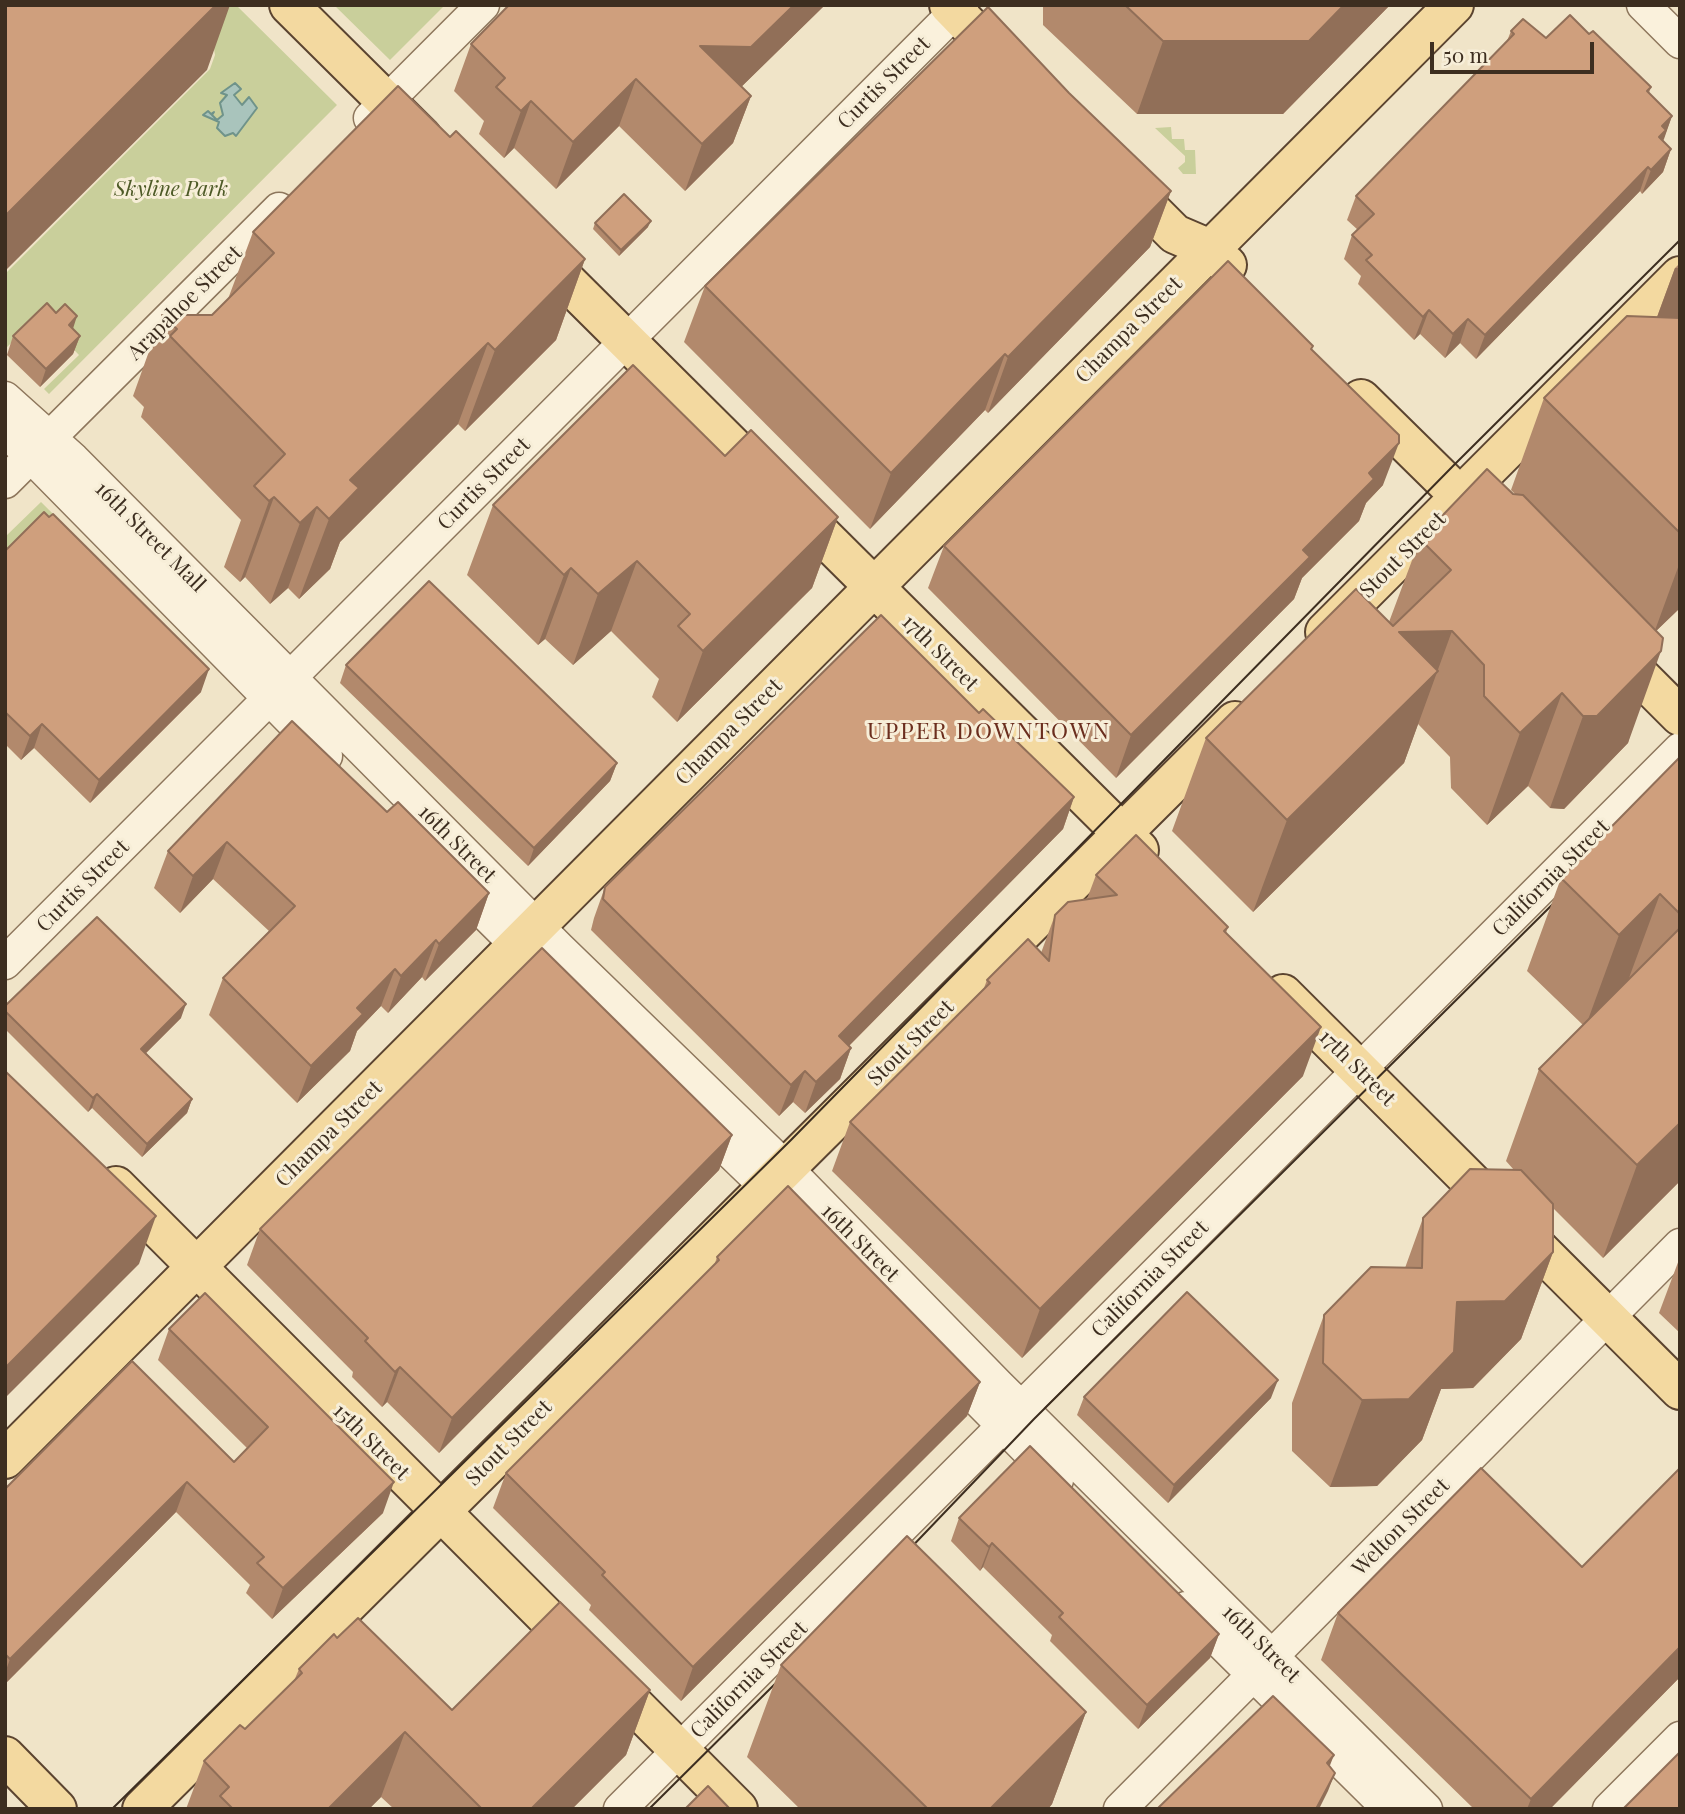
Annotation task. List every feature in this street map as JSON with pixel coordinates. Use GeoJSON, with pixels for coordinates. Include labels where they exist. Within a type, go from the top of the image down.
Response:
{"type":"FeatureCollection","features":[{"type":"Feature","properties":{"kind":"main road"},"geometry":{"type":"LineString","coordinates":[[289,5],[445,160]]}},
{"type":"Feature","properties":{"kind":"main road","name":"Champa Street"},"geometry":{"type":"LineString","coordinates":[[5,1459],[1454,5]]}},
{"type":"Feature","properties":{"kind":"main road"},"geometry":{"type":"LineString","coordinates":[[956,7],[1026,84]]}},
{"type":"Feature","properties":{"kind":"main road"},"geometry":{"type":"LineString","coordinates":[[1093,152],[1175,234],[1210,249],[1252,291]]}},
{"type":"Feature","properties":{"kind":"main road","name":"17th Street"},"geometry":{"type":"LineString","coordinates":[[510,225],[1160,872]]}},
{"type":"Feature","properties":{"kind":"main road","name":"Stout Street"},"geometry":{"type":"LineString","coordinates":[[1297,660],[1680,276]]}},
{"type":"Feature","properties":{"kind":"main road"},"geometry":{"type":"LineString","coordinates":[[1339,377],[1499,536]]}},
{"type":"Feature","properties":{"kind":"main road"},"geometry":{"type":"LineString","coordinates":[[1586,622],[1680,716]]}},
{"type":"Feature","properties":{"kind":"main road","name":"Stout Street"},"geometry":{"type":"LineString","coordinates":[[142,1809],[1259,698]]}},
{"type":"Feature","properties":{"kind":"main road","name":"17th Street"},"geometry":{"type":"LineString","coordinates":[[1261,973],[1680,1391]]}},
{"type":"Feature","properties":{"kind":"main road","name":"15th Street"},"geometry":{"type":"LineString","coordinates":[[88,1159],[738,1809]]}},
{"type":"Feature","properties":{"kind":"main road"},"geometry":{"type":"LineString","coordinates":[[5,1756],[57,1809]]}},
{"type":"Feature","properties":{"kind":"street"},"geometry":{"type":"LineString","coordinates":[[352,137],[483,5]]}},
{"type":"Feature","properties":{"kind":"street"},"geometry":{"type":"LineString","coordinates":[[1643,5],[1680,43]]}},
{"type":"Feature","properties":{"kind":"street","name":"Curtis Street"},"geometry":{"type":"LineString","coordinates":[[5,963],[281,689],[956,7]]}},
{"type":"Feature","properties":{"kind":"street","name":"Arapahoe Street"},"geometry":{"type":"LineString","coordinates":[[5,482],[303,185]]}},
{"type":"Feature","properties":{"kind":"street","name":"16th Street Mall"},"geometry":{"type":"LineString","coordinates":[[5,398],[41,447],[281,689]]}},
{"type":"Feature","properties":{"kind":"street","name":"16th Street Mall"},"geometry":{"type":"LineString","coordinates":[[5,430],[41,447]]}},
{"type":"Feature","properties":{"kind":"street","name":"16th Street"},"geometry":{"type":"LineString","coordinates":[[281,689],[527,935],[776,1177],[1264,1666],[1426,1809]]}},
{"type":"Feature","properties":{"kind":"street","name":"California Street"},"geometry":{"type":"LineString","coordinates":[[620,1809],[1680,750]]}},
{"type":"Feature","properties":{"kind":"street","name":"Welton Street"},"geometry":{"type":"LineString","coordinates":[[1121,1809],[1680,1245]]}},
{"type":"Feature","properties":{"kind":"street","name":"16th Street"},"geometry":{"type":"LineString","coordinates":[[1264,1666],[1389,1809]]}},
{"type":"Feature","properties":{"kind":"street"},"geometry":{"type":"LineString","coordinates":[[1609,1809],[1680,1738]]}},
{"type":"Feature","properties":{"kind":"green space","name":"Skyline Park"},"geometry":{"type":"Polygon","coordinates":[[[225,5],[236,5],[337,105],[49,394],[44,389],[79,355],[40,315],[5,349],[5,274],[210,69],[215,55],[213,42],[225,5]]]}},
{"type":"Feature","properties":{"kind":"green space"},"geometry":{"type":"Polygon","coordinates":[[[334,5],[445,5],[390,60],[334,5]]]}},
{"type":"Feature","properties":{"kind":"green space"},"geometry":{"type":"Polygon","coordinates":[[[1171,127],[1172,139],[1184,139],[1185,150],[1195,150],[1196,174],[1183,174],[1178,168],[1185,162],[1185,156],[1155,128],[1171,127]]]}},
{"type":"Feature","properties":{"kind":"green space"},"geometry":{"type":"Polygon","coordinates":[[[41,502],[161,621],[152,630],[5,562],[5,537],[41,502]]]}},
{"type":"Feature","properties":{"kind":"water"},"geometry":{"type":"Polygon","coordinates":[[[235,83],[241,89],[234,95],[242,105],[249,97],[257,108],[236,136],[233,133],[225,136],[217,128],[219,122],[203,115],[208,111],[211,114],[214,112],[212,115],[217,120],[223,115],[220,103],[227,95],[221,93],[235,83]]]}},
{"type":"Feature","properties":{"kind":"building"},"geometry":{"type":"Polygon","coordinates":[[[5,5],[216,5],[7,214],[5,5]]]}},
{"type":"Feature","properties":{"kind":"building"},"geometry":{"type":"Polygon","coordinates":[[[509,5],[794,5],[751,47],[700,46],[751,96],[702,144],[636,79],[573,142],[531,101],[521,111],[496,87],[505,78],[471,44],[509,5]]]}},
{"type":"Feature","properties":{"kind":"building"},"geometry":{"type":"Polygon","coordinates":[[[1125,5],[1344,5],[1309,41],[1163,41],[1125,5]]]}},
{"type":"Feature","properties":{"kind":"building"},"geometry":{"type":"Polygon","coordinates":[[[988,7],[1069,93],[1171,191],[1008,357],[1005,354],[891,473],[705,286],[988,7]]]}},
{"type":"Feature","properties":{"kind":"building"},"geometry":{"type":"Polygon","coordinates":[[[1570,15],[1589,34],[1593,31],[1651,87],[1647,91],[1672,116],[1662,126],[1666,130],[1659,137],[1671,149],[1651,170],[1648,167],[1485,335],[1468,319],[1453,334],[1429,310],[1423,317],[1366,260],[1372,255],[1352,235],[1374,214],[1356,196],[1514,34],[1511,31],[1523,19],[1546,38],[1570,15]]]}},
{"type":"Feature","properties":{"kind":"building"},"geometry":{"type":"Polygon","coordinates":[[[398,86],[450,137],[456,131],[585,259],[495,350],[488,343],[350,480],[359,488],[329,519],[317,507],[300,523],[274,497],[269,501],[254,486],[285,454],[170,336],[177,329],[162,315],[212,315],[274,253],[253,232],[398,86]]]}},
{"type":"Feature","properties":{"kind":"building"},"geometry":{"type":"Polygon","coordinates":[[[624,194],[651,221],[621,250],[595,223],[624,194]]]}},
{"type":"Feature","properties":{"kind":"building"},"geometry":{"type":"Polygon","coordinates":[[[1228,261],[1313,346],[1311,349],[1399,435],[1399,443],[1369,473],[1374,479],[1303,550],[1310,557],[1131,735],[944,546],[1228,261]]]}},
{"type":"Feature","properties":{"kind":"building"},"geometry":{"type":"Polygon","coordinates":[[[47,303],[56,313],[65,304],[77,316],[69,325],[80,336],[46,369],[13,336],[47,303]]]}},
{"type":"Feature","properties":{"kind":"building"},"geometry":{"type":"Polygon","coordinates":[[[1627,316],[1680,318],[1680,533],[1544,398],[1627,316]]]}},
{"type":"Feature","properties":{"kind":"building"},"geometry":{"type":"Polygon","coordinates":[[[633,365],[725,456],[751,430],[838,517],[703,651],[678,626],[690,614],[637,561],[598,594],[571,568],[564,575],[493,505],[633,365]]]}},
{"type":"Feature","properties":{"kind":"building"},"geometry":{"type":"Polygon","coordinates":[[[1487,469],[1513,494],[1523,495],[1663,638],[1661,651],[1597,716],[1583,716],[1562,693],[1520,733],[1484,696],[1484,665],[1452,631],[1399,632],[1438,671],[1287,820],[1206,738],[1356,589],[1393,626],[1451,570],[1420,539],[1487,469]]]}},
{"type":"Feature","properties":{"kind":"building"},"geometry":{"type":"Polygon","coordinates":[[[44,512],[49,517],[53,514],[209,669],[99,780],[42,724],[30,736],[5,712],[5,551],[44,512]]]}},
{"type":"Feature","properties":{"kind":"building"},"geometry":{"type":"Polygon","coordinates":[[[429,581],[617,763],[534,848],[346,665],[429,581]]]}},
{"type":"Feature","properties":{"kind":"building"},"geometry":{"type":"Polygon","coordinates":[[[881,615],[979,713],[983,709],[1074,797],[839,1036],[851,1048],[816,1082],[805,1071],[791,1085],[603,899],[605,887],[881,615]]]}},
{"type":"Feature","properties":{"kind":"building"},"geometry":{"type":"Polygon","coordinates":[[[292,721],[387,812],[398,802],[489,893],[439,944],[436,940],[401,976],[395,969],[357,1008],[363,1014],[311,1066],[223,978],[295,906],[227,842],[193,876],[168,851],[292,721]]]}},
{"type":"Feature","properties":{"kind":"building"},"geometry":{"type":"Polygon","coordinates":[[[1680,757],[1680,914],[1660,894],[1619,935],[1561,878],[1680,757]]]}},
{"type":"Feature","properties":{"kind":"building"},"geometry":{"type":"Polygon","coordinates":[[[1136,835],[1228,927],[1224,931],[1321,1027],[1040,1309],[850,1122],[990,983],[987,980],[1028,939],[1049,961],[1055,915],[1068,902],[1117,895],[1096,875],[1136,835]]]}},
{"type":"Feature","properties":{"kind":"building"},"geometry":{"type":"Polygon","coordinates":[[[97,917],[186,1004],[141,1049],[192,1099],[147,1144],[97,1094],[93,1098],[5,1011],[5,1006],[97,917]]]}},
{"type":"Feature","properties":{"kind":"building"},"geometry":{"type":"Polygon","coordinates":[[[1680,928],[1680,1123],[1637,1165],[1539,1069],[1680,928]]]}},
{"type":"Feature","properties":{"kind":"building"},"geometry":{"type":"Polygon","coordinates":[[[542,948],[732,1135],[452,1418],[400,1367],[395,1372],[365,1341],[368,1338],[260,1229],[542,948]]]}},
{"type":"Feature","properties":{"kind":"building"},"geometry":{"type":"Polygon","coordinates":[[[5,1071],[156,1216],[5,1368],[5,1071]]]}},
{"type":"Feature","properties":{"kind":"building"},"geometry":{"type":"Polygon","coordinates":[[[1470,1169],[1521,1170],[1553,1204],[1553,1252],[1505,1301],[1457,1302],[1454,1352],[1409,1399],[1362,1400],[1323,1363],[1324,1315],[1371,1267],[1422,1268],[1423,1218],[1470,1169]]]}},
{"type":"Feature","properties":{"kind":"building"},"geometry":{"type":"Polygon","coordinates":[[[788,1186],[980,1382],[693,1667],[602,1575],[605,1572],[506,1473],[719,1260],[717,1257],[788,1186]]]}},
{"type":"Feature","properties":{"kind":"building"},"geometry":{"type":"Polygon","coordinates":[[[1187,1292],[1278,1380],[1174,1485],[1084,1397],[1187,1292]]]}},
{"type":"Feature","properties":{"kind":"building"},"geometry":{"type":"Polygon","coordinates":[[[205,1293],[394,1482],[283,1588],[257,1563],[264,1557],[187,1482],[10,1659],[5,1654],[5,1489],[132,1361],[234,1462],[268,1427],[169,1329],[205,1293]]]}},
{"type":"Feature","properties":{"kind":"building"},"geometry":{"type":"Polygon","coordinates":[[[1030,1446],[1219,1634],[1147,1705],[1059,1617],[1063,1613],[992,1543],[989,1547],[959,1518],[1030,1446]]]}},
{"type":"Feature","properties":{"kind":"building"},"geometry":{"type":"Polygon","coordinates":[[[1481,1468],[1582,1567],[1680,1468],[1680,1647],[1531,1799],[1338,1613],[1481,1468]]]}},
{"type":"Feature","properties":{"kind":"building"},"geometry":{"type":"Polygon","coordinates":[[[907,1536],[1086,1712],[990,1809],[928,1809],[781,1665],[907,1536]]]}},
{"type":"Feature","properties":{"kind":"building"},"geometry":{"type":"Polygon","coordinates":[[[560,1602],[650,1690],[531,1809],[482,1809],[405,1732],[328,1809],[233,1809],[220,1796],[229,1787],[204,1761],[240,1725],[245,1729],[302,1673],[299,1669],[334,1634],[337,1638],[358,1618],[452,1710],[560,1602]]]}},
{"type":"Feature","properties":{"kind":"building"},"geometry":{"type":"Polygon","coordinates":[[[1273,1696],[1334,1755],[1327,1763],[1335,1773],[1316,1809],[1157,1809],[1273,1696]]]}},
{"type":"Feature","properties":{"kind":"building"},"geometry":{"type":"Polygon","coordinates":[[[1680,1752],[1680,1809],[1623,1809],[1680,1752]]]}},
{"type":"Feature","properties":{"kind":"building"},"geometry":{"type":"Polygon","coordinates":[[[708,1786],[730,1809],[685,1809],[708,1786]]]}},
{"type":"Feature","properties":{"kind":"tram line"},"geometry":{"type":"LineString","coordinates":[[112,1809],[791,1140],[1453,466],[1680,240]]}},
{"type":"Feature","properties":{"kind":"tram line"},"geometry":{"type":"LineString","coordinates":[[902,1557],[1034,1419],[1564,893]]}},
{"type":"Feature","properties":{"kind":"tram line"},"geometry":{"type":"LineString","coordinates":[[649,1809],[786,1673]]}},
{"type":"Feature","properties":{"kind":"district","name":"UPPER DOWNTOWN"},"geometry":{"type":"Point","coordinates":[989,732]}}]}
